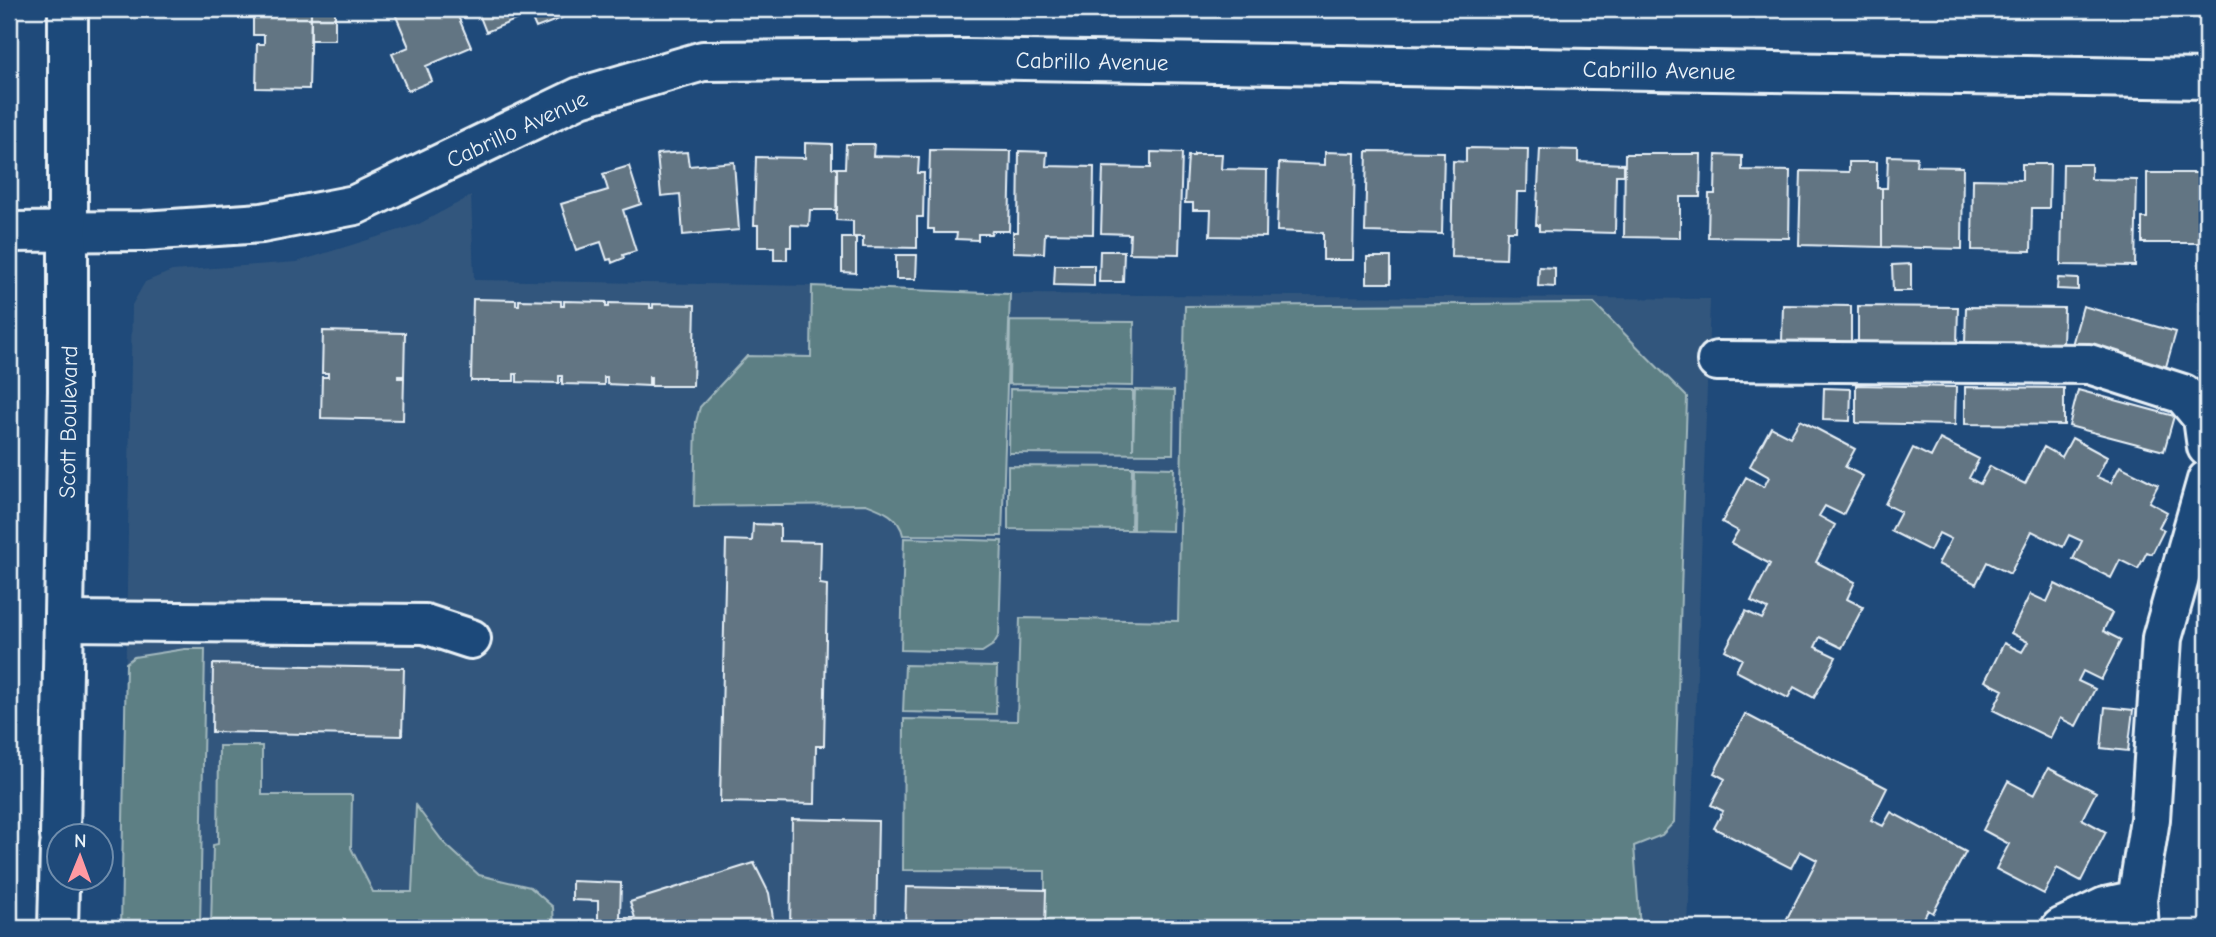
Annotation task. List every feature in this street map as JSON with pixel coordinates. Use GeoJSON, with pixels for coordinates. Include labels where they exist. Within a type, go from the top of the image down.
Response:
{"type":"FeatureCollection","features":[{"type":"Feature","properties":{"kind":"street","name":"Scott Boulevard"},"geometry":{"type":"LineString","coordinates":[[60,822],[69,232],[68,9]]}},
{"type":"Feature","properties":{"kind":"street","name":"Cabrillo Avenue"},"geometry":{"type":"LineString","coordinates":[[9,232],[143,231],[262,223],[355,205],[579,97],[703,61],[966,59],[2207,79]]}},
{"type":"Feature","properties":{"kind":"street"},"geometry":{"type":"LineString","coordinates":[[1717,361],[2089,364],[2183,394],[2203,418],[2207,447]]}},
{"type":"Feature","properties":{"kind":"street"},"geometry":{"type":"LineString","coordinates":[[2062,928],[2105,907],[2138,914],[2150,819],[2162,638],[2207,480]]}},
{"type":"Feature","properties":{"kind":"street"},"geometry":{"type":"LineString","coordinates":[[64,621],[425,624],[471,639]]}},
{"type":"Feature","properties":{"kind":"street"},"geometry":{"type":"LineString","coordinates":[[58,928],[59,892]]}},
{"type":"Feature","properties":{"kind":"shaded area"},"geometry":{"type":"Polygon","coordinates":[[[471,196],[474,280],[812,286],[1010,294],[1710,299],[1688,928],[121,928],[132,305],[145,282],[172,271],[297,262],[419,224],[471,196]]]}},
{"type":"Feature","properties":{"kind":"green space"},"geometry":{"type":"Polygon","coordinates":[[[812,286],[1010,294],[1002,536],[903,535],[894,518],[866,504],[694,506],[696,422],[700,407],[747,356],[811,357],[812,286]]]}},
{"type":"Feature","properties":{"kind":"green space"},"geometry":{"type":"Polygon","coordinates":[[[1594,303],[1687,397],[1674,822],[1662,835],[1634,846],[1640,928],[1045,928],[1045,871],[903,870],[904,719],[1017,721],[1020,618],[1178,621],[1185,306],[1594,303]]]}},
{"type":"Feature","properties":{"kind":"green space"},"geometry":{"type":"Polygon","coordinates":[[[1010,321],[1134,322],[1133,386],[1009,384],[1010,321]]]}},
{"type":"Feature","properties":{"kind":"green space"},"geometry":{"type":"Polygon","coordinates":[[[1010,389],[1133,391],[1133,450],[1135,390],[1174,391],[1173,454],[1009,453],[1010,389]]]}},
{"type":"Feature","properties":{"kind":"green space"},"geometry":{"type":"Polygon","coordinates":[[[1008,466],[1132,467],[1131,530],[1008,529],[1008,466]]]}},
{"type":"Feature","properties":{"kind":"green space"},"geometry":{"type":"Polygon","coordinates":[[[1134,467],[1174,468],[1172,531],[1133,530],[1134,467]]]}},
{"type":"Feature","properties":{"kind":"green space"},"geometry":{"type":"Polygon","coordinates":[[[904,538],[1002,541],[999,635],[993,645],[982,652],[901,650],[904,538]]]}},
{"type":"Feature","properties":{"kind":"green space"},"geometry":{"type":"Polygon","coordinates":[[[185,649],[205,649],[200,928],[121,928],[126,663],[134,657],[185,649]]]}},
{"type":"Feature","properties":{"kind":"green space"},"geometry":{"type":"Polygon","coordinates":[[[905,665],[997,667],[996,714],[903,712],[905,665]]]}},
{"type":"Feature","properties":{"kind":"green space"},"geometry":{"type":"Polygon","coordinates":[[[219,746],[262,746],[262,795],[352,795],[351,848],[373,892],[412,892],[416,806],[444,843],[479,875],[530,887],[553,907],[554,928],[211,928],[213,845],[218,844],[219,746]]]}},
{"type":"Feature","properties":{"kind":"building"},"geometry":{"type":"Polygon","coordinates":[[[245,9],[311,9],[309,89],[256,88],[257,44],[264,44],[264,35],[253,35],[253,15],[245,14],[245,9]]]}},
{"type":"Feature","properties":{"kind":"building"},"geometry":{"type":"Polygon","coordinates":[[[311,9],[335,9],[335,40],[311,40],[311,9]]]}},
{"type":"Feature","properties":{"kind":"building"},"geometry":{"type":"Polygon","coordinates":[[[393,9],[455,9],[471,47],[426,66],[432,81],[408,91],[392,54],[409,47],[393,9]]]}},
{"type":"Feature","properties":{"kind":"building"},"geometry":{"type":"Polygon","coordinates":[[[477,9],[558,9],[562,18],[536,28],[530,14],[486,32],[477,9]]]}},
{"type":"Feature","properties":{"kind":"building"},"geometry":{"type":"Polygon","coordinates":[[[805,143],[832,144],[832,168],[837,168],[837,210],[810,210],[809,226],[791,225],[791,247],[787,247],[787,260],[774,260],[774,247],[758,247],[758,225],[754,225],[756,157],[805,158],[805,143]]]}},
{"type":"Feature","properties":{"kind":"building"},"geometry":{"type":"Polygon","coordinates":[[[846,144],[874,144],[873,156],[919,157],[918,173],[924,173],[923,217],[917,217],[917,248],[863,247],[863,237],[853,237],[853,221],[836,220],[837,168],[845,168],[846,144]]]}},
{"type":"Feature","properties":{"kind":"building"},"geometry":{"type":"Polygon","coordinates":[[[1466,148],[1528,149],[1527,192],[1517,192],[1516,231],[1507,231],[1506,259],[1451,257],[1453,161],[1466,162],[1466,148]]]}},
{"type":"Feature","properties":{"kind":"building"},"geometry":{"type":"Polygon","coordinates":[[[1540,149],[1578,150],[1578,162],[1624,164],[1624,175],[1616,175],[1615,233],[1539,231],[1539,225],[1536,225],[1540,149]]]}},
{"type":"Feature","properties":{"kind":"building"},"geometry":{"type":"Polygon","coordinates":[[[930,150],[1011,151],[1009,231],[978,234],[978,240],[956,239],[957,233],[934,233],[934,229],[928,229],[930,150]]]}},
{"type":"Feature","properties":{"kind":"building"},"geometry":{"type":"Polygon","coordinates":[[[1019,151],[1047,152],[1046,166],[1094,167],[1093,234],[1045,233],[1044,253],[1013,252],[1013,232],[1018,232],[1019,151]]]}},
{"type":"Feature","properties":{"kind":"building"},"geometry":{"type":"Polygon","coordinates":[[[1367,151],[1444,152],[1442,234],[1365,232],[1367,151]]]}},
{"type":"Feature","properties":{"kind":"building"},"geometry":{"type":"Polygon","coordinates":[[[687,152],[689,166],[734,162],[739,230],[683,235],[680,194],[661,196],[657,154],[687,152]]]}},
{"type":"Feature","properties":{"kind":"building"},"geometry":{"type":"Polygon","coordinates":[[[1151,152],[1182,153],[1179,254],[1129,253],[1130,234],[1101,233],[1103,167],[1151,168],[1151,152]]]}},
{"type":"Feature","properties":{"kind":"building"},"geometry":{"type":"Polygon","coordinates":[[[1325,152],[1355,153],[1353,260],[1323,260],[1323,233],[1277,231],[1279,163],[1325,165],[1325,152]]]}},
{"type":"Feature","properties":{"kind":"building"},"geometry":{"type":"Polygon","coordinates":[[[1222,154],[1221,169],[1267,170],[1266,237],[1210,236],[1211,210],[1193,210],[1193,203],[1185,203],[1188,156],[1222,154]]]}},
{"type":"Feature","properties":{"kind":"building"},"geometry":{"type":"Polygon","coordinates":[[[1625,154],[1701,154],[1700,197],[1680,197],[1680,238],[1624,237],[1625,154]]]}},
{"type":"Feature","properties":{"kind":"building"},"geometry":{"type":"Polygon","coordinates":[[[1716,155],[1742,156],[1742,170],[1790,171],[1789,238],[1708,237],[1709,194],[1715,194],[1716,155]]]}},
{"type":"Feature","properties":{"kind":"building"},"geometry":{"type":"Polygon","coordinates":[[[1888,156],[1917,157],[1916,166],[1963,167],[1962,249],[1882,247],[1882,188],[1887,188],[1888,156]]]}},
{"type":"Feature","properties":{"kind":"building"},"geometry":{"type":"Polygon","coordinates":[[[2198,160],[2207,160],[2207,243],[2142,243],[2142,218],[2147,218],[2147,173],[2198,173],[2198,160]]]}},
{"type":"Feature","properties":{"kind":"building"},"geometry":{"type":"Polygon","coordinates":[[[1849,162],[1877,162],[1877,188],[1882,188],[1882,247],[1799,245],[1801,171],[1849,172],[1849,162]]]}},
{"type":"Feature","properties":{"kind":"building"},"geometry":{"type":"Polygon","coordinates":[[[2022,164],[2050,164],[2049,208],[2032,208],[2031,251],[1972,250],[1973,179],[2022,180],[2022,164]]]}},
{"type":"Feature","properties":{"kind":"building"},"geometry":{"type":"Polygon","coordinates":[[[2063,164],[2091,164],[2091,179],[2137,180],[2135,266],[2061,265],[2063,164]]]}},
{"type":"Feature","properties":{"kind":"building"},"geometry":{"type":"Polygon","coordinates":[[[629,166],[641,204],[623,210],[636,251],[623,255],[624,258],[612,263],[611,259],[607,260],[601,242],[576,250],[561,204],[608,190],[603,174],[629,166]]]}},
{"type":"Feature","properties":{"kind":"building"},"geometry":{"type":"Polygon","coordinates":[[[842,238],[856,238],[856,273],[842,272],[842,238]]]}},
{"type":"Feature","properties":{"kind":"building"},"geometry":{"type":"Polygon","coordinates":[[[1100,251],[1124,251],[1123,282],[1099,282],[1100,251]]]}},
{"type":"Feature","properties":{"kind":"building"},"geometry":{"type":"Polygon","coordinates":[[[896,255],[917,255],[916,279],[896,279],[896,255]]]}},
{"type":"Feature","properties":{"kind":"building"},"geometry":{"type":"Polygon","coordinates":[[[1367,257],[1391,257],[1391,283],[1367,283],[1367,257]]]}},
{"type":"Feature","properties":{"kind":"building"},"geometry":{"type":"Polygon","coordinates":[[[1911,264],[1911,291],[1893,291],[1892,265],[1911,264]]]}},
{"type":"Feature","properties":{"kind":"building"},"geometry":{"type":"Polygon","coordinates":[[[1055,265],[1094,265],[1094,286],[1054,285],[1055,265]]]}},
{"type":"Feature","properties":{"kind":"building"},"geometry":{"type":"Polygon","coordinates":[[[1539,267],[1555,268],[1555,287],[1538,286],[1539,267]]]}},
{"type":"Feature","properties":{"kind":"building"},"geometry":{"type":"Polygon","coordinates":[[[2058,278],[2078,279],[2078,290],[2057,289],[2058,278]]]}},
{"type":"Feature","properties":{"kind":"building"},"geometry":{"type":"Polygon","coordinates":[[[473,299],[516,300],[516,305],[519,305],[519,300],[561,301],[561,306],[564,306],[564,301],[606,302],[606,307],[609,307],[609,303],[650,304],[650,308],[653,308],[653,304],[695,305],[693,386],[651,386],[651,377],[649,386],[607,384],[607,377],[604,377],[604,385],[562,384],[562,376],[559,376],[559,383],[517,382],[517,374],[514,374],[514,381],[471,381],[473,299]]]}},
{"type":"Feature","properties":{"kind":"building"},"geometry":{"type":"Polygon","coordinates":[[[1783,305],[1851,306],[1851,343],[1782,342],[1783,305]]]}},
{"type":"Feature","properties":{"kind":"building"},"geometry":{"type":"Polygon","coordinates":[[[1858,306],[1958,307],[1957,344],[1858,343],[1858,306]]]}},
{"type":"Feature","properties":{"kind":"building"},"geometry":{"type":"Polygon","coordinates":[[[2083,306],[2176,332],[2165,370],[2072,345],[2083,306]]]}},
{"type":"Feature","properties":{"kind":"building"},"geometry":{"type":"Polygon","coordinates":[[[1966,307],[2064,308],[2063,346],[1965,344],[1966,307]]]}},
{"type":"Feature","properties":{"kind":"building"},"geometry":{"type":"Polygon","coordinates":[[[323,331],[405,333],[404,376],[398,376],[404,378],[403,420],[321,418],[322,377],[328,377],[328,373],[322,373],[323,331]]]}},
{"type":"Feature","properties":{"kind":"building"},"geometry":{"type":"Polygon","coordinates":[[[1856,385],[1956,387],[1955,425],[1856,423],[1856,385]]]}},
{"type":"Feature","properties":{"kind":"building"},"geometry":{"type":"Polygon","coordinates":[[[1965,387],[2064,388],[2064,425],[1965,424],[1965,387]]]}},
{"type":"Feature","properties":{"kind":"building"},"geometry":{"type":"Polygon","coordinates":[[[1824,388],[1851,389],[1850,421],[1823,420],[1824,388]]]}},
{"type":"Feature","properties":{"kind":"building"},"geometry":{"type":"Polygon","coordinates":[[[2078,390],[2174,416],[2164,451],[2069,426],[2078,390]]]}},
{"type":"Feature","properties":{"kind":"building"},"geometry":{"type":"Polygon","coordinates":[[[1800,420],[1855,449],[1845,467],[1863,476],[1843,515],[1825,506],[1819,516],[1835,525],[1816,562],[1855,582],[1847,599],[1863,607],[1842,648],[1820,637],[1815,647],[1836,657],[1814,698],[1794,687],[1788,698],[1736,671],[1742,659],[1725,650],[1746,611],[1762,619],[1768,609],[1751,601],[1770,564],[1731,543],[1738,531],[1722,522],[1746,477],[1764,487],[1769,477],[1750,466],[1771,427],[1790,437],[1800,420]]]}},
{"type":"Feature","properties":{"kind":"building"},"geometry":{"type":"Polygon","coordinates":[[[2072,438],[2107,457],[2097,477],[2111,483],[2120,466],[2158,485],[2149,502],[2167,512],[2159,527],[2164,530],[2152,554],[2147,552],[2138,569],[2120,560],[2111,578],[2073,559],[2082,541],[2069,535],[2063,547],[2032,531],[2010,574],[1987,562],[1976,584],[1938,564],[1951,539],[1939,533],[1930,551],[1891,531],[1901,512],[1885,504],[1913,448],[1931,457],[1940,439],[1979,459],[1969,478],[1980,484],[1990,466],[2025,484],[2044,447],[2062,457],[2072,438]]]}},
{"type":"Feature","properties":{"kind":"building"},"geometry":{"type":"Polygon","coordinates":[[[753,524],[780,525],[780,541],[821,542],[820,584],[827,585],[824,746],[816,746],[815,804],[720,802],[726,540],[752,541],[753,524]]]}},
{"type":"Feature","properties":{"kind":"building"},"geometry":{"type":"Polygon","coordinates":[[[2055,584],[2112,613],[2103,631],[2121,640],[2101,680],[2083,671],[2078,681],[2095,689],[2076,726],[2060,718],[2050,738],[1993,710],[2003,690],[1985,681],[2004,643],[2022,652],[2028,642],[2011,633],[2030,594],[2047,602],[2055,584]]]}},
{"type":"Feature","properties":{"kind":"building"},"geometry":{"type":"Polygon","coordinates":[[[213,664],[404,668],[402,736],[212,732],[213,664]]]}},
{"type":"Feature","properties":{"kind":"building"},"geometry":{"type":"Polygon","coordinates":[[[2105,707],[2133,710],[2128,751],[2101,748],[2105,707]]]}},
{"type":"Feature","properties":{"kind":"building"},"geometry":{"type":"Polygon","coordinates":[[[1745,714],[1887,788],[1871,820],[1883,826],[1891,812],[1966,852],[1933,913],[1928,910],[1919,928],[1782,928],[1817,860],[1800,851],[1791,868],[1714,828],[1723,811],[1711,805],[1725,779],[1714,773],[1745,714]]]}},
{"type":"Feature","properties":{"kind":"building"},"geometry":{"type":"Polygon","coordinates":[[[2048,768],[2096,792],[2082,819],[2106,832],[2081,881],[2057,868],[2044,894],[1996,869],[2009,844],[1983,830],[2008,781],[2034,795],[2048,768]]]}},
{"type":"Feature","properties":{"kind":"building"},"geometry":{"type":"Polygon","coordinates":[[[792,819],[878,821],[876,928],[790,928],[792,819]]]}},
{"type":"Feature","properties":{"kind":"building"},"geometry":{"type":"Polygon","coordinates":[[[754,863],[769,893],[774,924],[760,928],[598,928],[598,901],[572,900],[572,881],[621,883],[620,918],[635,918],[630,902],[754,863]]]}},
{"type":"Feature","properties":{"kind":"building"},"geometry":{"type":"Polygon","coordinates":[[[906,887],[1046,890],[1045,928],[905,928],[906,887]]]}}]}
